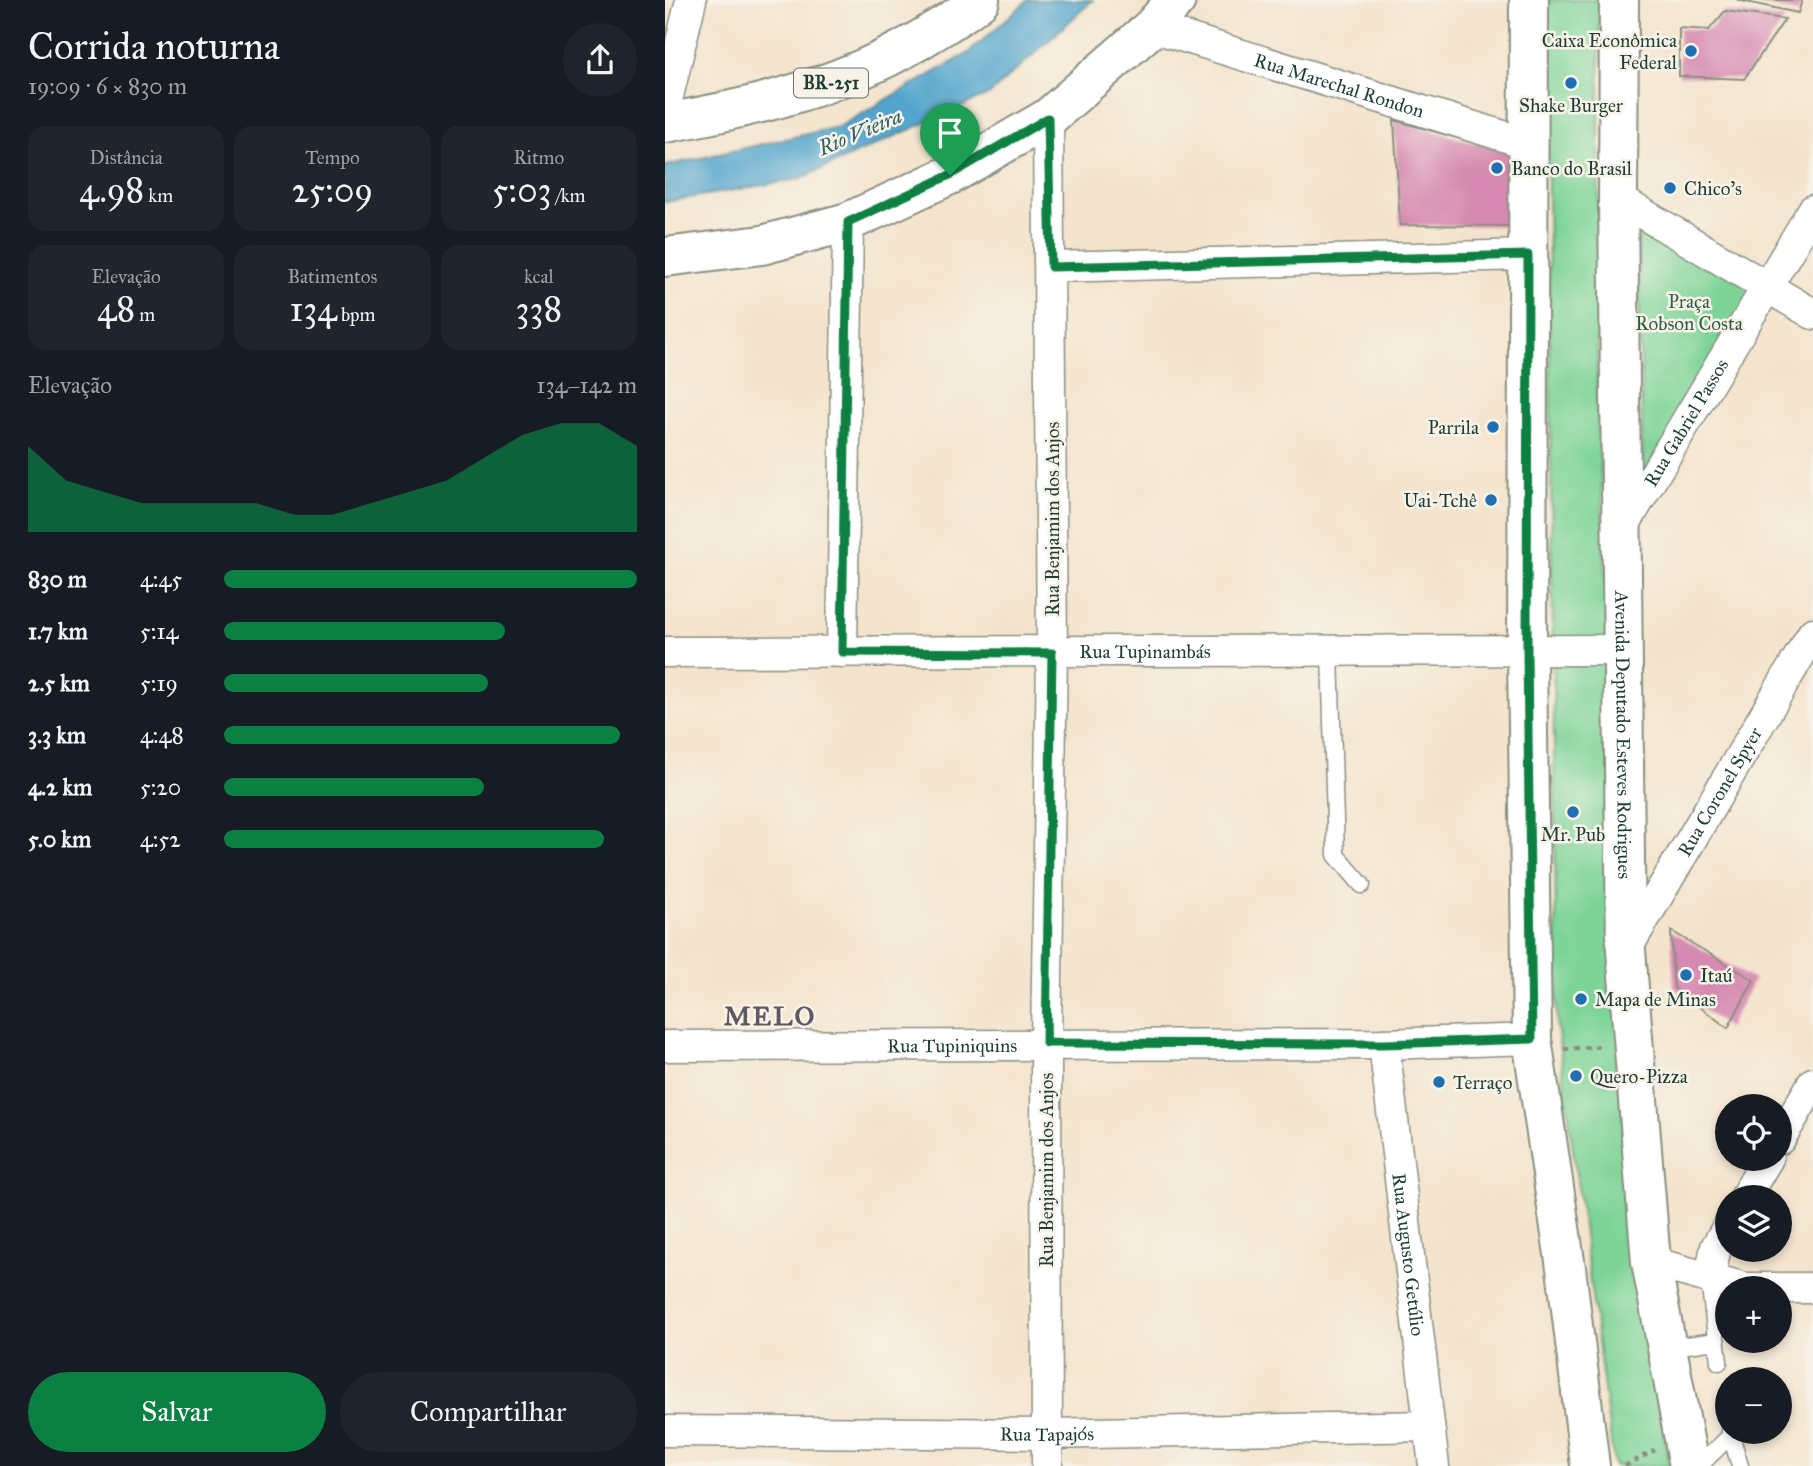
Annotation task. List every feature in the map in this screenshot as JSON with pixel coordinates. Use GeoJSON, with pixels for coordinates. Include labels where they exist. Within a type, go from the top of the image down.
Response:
{"type":"FeatureCollection","features":[{"type":"Feature","properties":{"kind":"street"},"geometry":{"type":"LineString","coordinates":[[665,109],[691,0]]}},
{"type":"Feature","properties":{"kind":"street"},"geometry":{"type":"LineString","coordinates":[[1529,0],[1527,653],[1566,1268],[1590,1466]]}},
{"type":"Feature","properties":{"kind":"street","name":"Avenida Deputado Esteves Rodrigues"},"geometry":{"type":"LineString","coordinates":[[1619,0],[1618,199],[1625,650],[1626,950],[1651,1262],[1689,1466]]}},
{"type":"Feature","properties":{"kind":"street","name":"BR-251"},"geometry":{"type":"LineString","coordinates":[[665,123],[743,110],[823,86],[891,58],[974,3]]}},
{"type":"Feature","properties":{"kind":"street"},"geometry":{"type":"LineString","coordinates":[[665,257],[762,245],[848,222],[950,175],[1048,118],[1164,13]]}},
{"type":"Feature","properties":{"kind":"street","name":"Rua Marechal Rondon"},"geometry":{"type":"LineString","coordinates":[[1164,13],[1527,143]]}},
{"type":"Feature","properties":{"kind":"street","name":"Rua Benjamim dos Anjos"},"geometry":{"type":"LineString","coordinates":[[1047,1466],[1046,1043],[1052,653],[1048,118]]}},
{"type":"Feature","properties":{"kind":"street"},"geometry":{"type":"LineString","coordinates":[[1618,199],[1813,314]]}},
{"type":"Feature","properties":{"kind":"street","name":"Rua Gabriel Passos"},"geometry":{"type":"LineString","coordinates":[[1623,527],[1813,210]]}},
{"type":"Feature","properties":{"kind":"street"},"geometry":{"type":"LineString","coordinates":[[842,652],[848,222]]}},
{"type":"Feature","properties":{"kind":"street"},"geometry":{"type":"LineString","coordinates":[[1051,267],[1528,255]]}},
{"type":"Feature","properties":{"kind":"street","name":"Rua Coronel Spyer"},"geometry":{"type":"LineString","coordinates":[[1626,950],[1813,634]]}},
{"type":"Feature","properties":{"kind":"street","name":"Rua Tupinambás"},"geometry":{"type":"LineString","coordinates":[[665,652],[1527,653],[1625,650]]}},
{"type":"Feature","properties":{"kind":"street","name":"Rua Tupiniquins"},"geometry":{"type":"LineString","coordinates":[[665,1046],[1046,1043],[1550,1044]]}},
{"type":"Feature","properties":{"kind":"street","name":"Rua Augusto Getúlio"},"geometry":{"type":"LineString","coordinates":[[1384,1044],[1434,1466]]}},
{"type":"Feature","properties":{"kind":"street"},"geometry":{"type":"LineString","coordinates":[[1792,1119],[1813,1083]]}},
{"type":"Feature","properties":{"kind":"street"},"geometry":{"type":"LineString","coordinates":[[1709,1279],[1715,1252]]}},
{"type":"Feature","properties":{"kind":"street"},"geometry":{"type":"LineString","coordinates":[[1651,1262],[1715,1280]]}},
{"type":"Feature","properties":{"kind":"street"},"geometry":{"type":"LineString","coordinates":[[1792,1287],[1813,1287]]}},
{"type":"Feature","properties":{"kind":"street","name":"Rua Tapajós"},"geometry":{"type":"LineString","coordinates":[[665,1431],[1047,1434],[1429,1426]]}},
{"type":"Feature","properties":{"kind":"lane"},"geometry":{"type":"LineString","coordinates":[[1330,653],[1336,855],[1361,886]]}},
{"type":"Feature","properties":{"kind":"lane"},"geometry":{"type":"LineString","coordinates":[[1667,1348],[1715,1341],[1709,1279]]}},
{"type":"Feature","properties":{"kind":"lane"},"geometry":{"type":"LineString","coordinates":[[1717,1353],[1719,1362]]}},
{"type":"Feature","properties":{"kind":"lane"},"geometry":{"type":"LineString","coordinates":[[1699,1466],[1720,1444]]}},
{"type":"Feature","properties":{"kind":"lane"},"geometry":{"type":"LineString","coordinates":[[1734,1444],[1740,1466]]}},
{"type":"Feature","properties":{"kind":"path"},"geometry":{"type":"LineString","coordinates":[[1550,1044],[1610,1046]]}},
{"type":"Feature","properties":{"kind":"green space"},"geometry":{"type":"Polygon","coordinates":[[[1546,0],[1600,0],[1597,396],[1608,623],[1612,900],[1627,1205],[1645,1337],[1670,1466],[1614,1466],[1557,1026],[1546,0]]]}},
{"type":"Feature","properties":{"kind":"green space","name":"Praça Robson Costa"},"geometry":{"type":"Polygon","coordinates":[[[1638,222],[1761,294],[1643,476],[1638,222]]]}},
{"type":"Feature","properties":{"kind":"water","name":"Rio Vieira"},"geometry":{"type":"Polygon","coordinates":[[[1028,0],[1093,0],[990,94],[799,179],[665,202],[665,166],[838,127],[967,54],[1028,0]]]}},
{"type":"Feature","properties":{"kind":"building"},"geometry":{"type":"Polygon","coordinates":[[[1737,0],[1802,0],[1798,13],[1737,0]]]}},
{"type":"Feature","properties":{"kind":"building"},"geometry":{"type":"Polygon","coordinates":[[[1725,11],[1785,19],[1744,79],[1679,76],[1679,28],[1709,30],[1725,11]]]}},
{"type":"Feature","properties":{"kind":"building"},"geometry":{"type":"Polygon","coordinates":[[[1394,120],[1518,155],[1515,226],[1400,225],[1394,120]]]}},
{"type":"Feature","properties":{"kind":"building"},"geometry":{"type":"Polygon","coordinates":[[[1671,931],[1754,980],[1728,1028],[1674,988],[1671,931]]]}},
{"type":"Feature","properties":{"kind":"place","name":"Caixa Econômica Federal"},"geometry":{"type":"Point","coordinates":[1691,51]}},
{"type":"Feature","properties":{"kind":"place","name":"Shake Burger"},"geometry":{"type":"Point","coordinates":[1571,83]}},
{"type":"Feature","properties":{"kind":"place","name":"Banco do Brasil"},"geometry":{"type":"Point","coordinates":[1497,168]}},
{"type":"Feature","properties":{"kind":"place","name":"Chico's"},"geometry":{"type":"Point","coordinates":[1670,188]}},
{"type":"Feature","properties":{"kind":"place","name":"Parrila"},"geometry":{"type":"Point","coordinates":[1493,427]}},
{"type":"Feature","properties":{"kind":"place","name":"Uai-Tchê"},"geometry":{"type":"Point","coordinates":[1491,500]}},
{"type":"Feature","properties":{"kind":"place","name":"Mr. Pub"},"geometry":{"type":"Point","coordinates":[1573,812]}},
{"type":"Feature","properties":{"kind":"place","name":"Itaú"},"geometry":{"type":"Point","coordinates":[1686,975]}},
{"type":"Feature","properties":{"kind":"place","name":"Mapa de Minas"},"geometry":{"type":"Point","coordinates":[1581,999]}},
{"type":"Feature","properties":{"kind":"place","name":"Quero-Pizza"},"geometry":{"type":"Point","coordinates":[1576,1076]}},
{"type":"Feature","properties":{"kind":"place","name":"Terraço"},"geometry":{"type":"Point","coordinates":[1439,1082]}},
{"type":"Feature","properties":{"kind":"district","name":"MELO"},"geometry":{"type":"Point","coordinates":[770,1016]}},
{"type":"Feature","properties":{"kind":"route"},"geometry":{"type":"LineString","coordinates":[[1048,118],[1051,267],[1528,255],[1527,653],[1532,1039],[1384,1044],[1046,1043],[1052,653],[842,652],[848,222],[950,175],[1048,118]]}}]}
